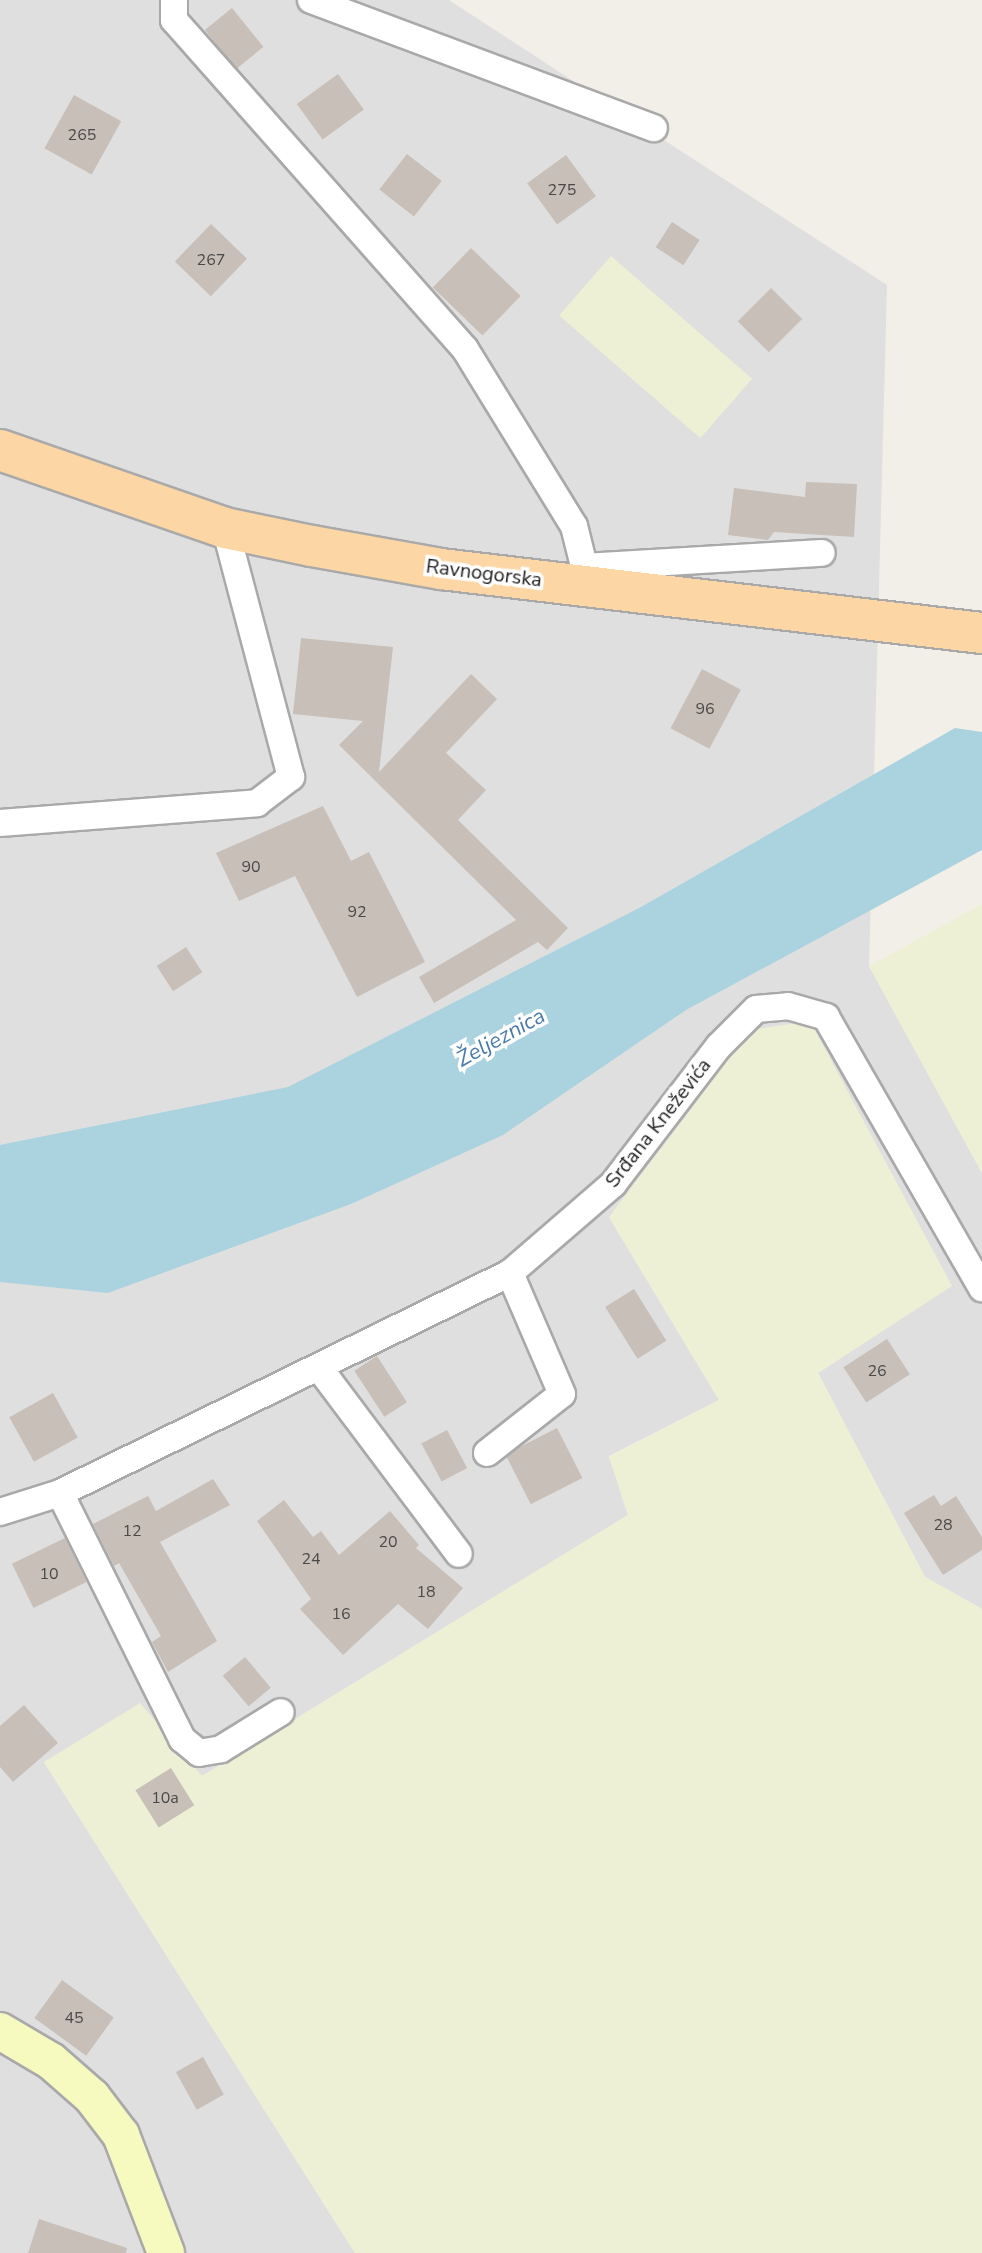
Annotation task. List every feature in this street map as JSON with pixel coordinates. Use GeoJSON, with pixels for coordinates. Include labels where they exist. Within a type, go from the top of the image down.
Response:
{"type":"FeatureCollection","features":[{"type":"Feature","properties":{"kind":"main road","name":"Ravnogorska"},"geometry":{"type":"LineString","coordinates":[[0,450],[225,528],[441,569],[586,577],[982,633]]}},
{"type":"Feature","properties":{"kind":"main road"},"geometry":{"type":"LineString","coordinates":[[0,2031],[51,2061],[82,2088],[121,2135],[166,2253]]}},
{"type":"Feature","properties":{"kind":"street"},"geometry":{"type":"LineString","coordinates":[[174,0],[174,20],[465,349],[574,526],[586,577],[822,553]]}},
{"type":"Feature","properties":{"kind":"street"},"geometry":{"type":"LineString","coordinates":[[311,0],[469,63],[654,128]]}},
{"type":"Feature","properties":{"kind":"street"},"geometry":{"type":"LineString","coordinates":[[0,823],[257,803],[291,777],[225,528]]}},
{"type":"Feature","properties":{"kind":"street","name":"Srđana Kneževića"},"geometry":{"type":"LineString","coordinates":[[0,1512],[60,1493],[320,1369],[510,1273],[613,1184],[719,1046],[756,1009],[788,1006],[826,1017],[982,1288]]}},
{"type":"Feature","properties":{"kind":"street"},"geometry":{"type":"LineString","coordinates":[[487,1453],[562,1394],[510,1273]]}},
{"type":"Feature","properties":{"kind":"street"},"geometry":{"type":"LineString","coordinates":[[320,1369],[459,1554]]}},
{"type":"Feature","properties":{"kind":"street"},"geometry":{"type":"LineString","coordinates":[[60,1493],[182,1739],[199,1753],[221,1749],[281,1712]]}},
{"type":"Feature","properties":{"kind":"shaded area"},"geometry":{"type":"Polygon","coordinates":[[[0,0],[449,0],[887,285],[869,966],[982,1173],[982,1609],[925,1577],[818,1373],[952,1285],[609,1217],[719,1400],[609,1456],[628,1515],[202,1776],[44,1762],[355,2253],[0,2253],[0,0]]]}},
{"type":"Feature","properties":{"kind":"green space"},"geometry":{"type":"Polygon","coordinates":[[[611,256],[752,379],[700,438],[559,316],[611,256]]]}},
{"type":"Feature","properties":{"kind":"green space"},"geometry":{"type":"Polygon","coordinates":[[[982,904],[982,1173],[869,966],[982,904]]]}},
{"type":"Feature","properties":{"kind":"green space"},"geometry":{"type":"Polygon","coordinates":[[[810,1021],[952,1286],[818,1373],[925,1577],[982,1609],[982,2253],[355,2253],[44,1762],[140,1703],[202,1776],[628,1515],[609,1457],[719,1400],[609,1217],[751,1030],[810,1021]]]}},
{"type":"Feature","properties":{"kind":"water","name":"Željeznica"},"geometry":{"type":"Polygon","coordinates":[[[955,728],[982,732],[982,850],[686,1010],[503,1135],[351,1204],[108,1293],[0,1282],[0,1145],[288,1087],[641,907],[955,728]]]}},
{"type":"Feature","properties":{"kind":"building"},"geometry":{"type":"Polygon","coordinates":[[[232,8],[263,47],[236,69],[205,30],[232,8]]]}},
{"type":"Feature","properties":{"kind":"building"},"geometry":{"type":"Polygon","coordinates":[[[338,74],[364,110],[323,140],[297,104],[338,74]]]}},
{"type":"Feature","properties":{"kind":"building"},"geometry":{"type":"Polygon","coordinates":[[[74,95],[121,121],[92,175],[44,148],[74,95]]]}},
{"type":"Feature","properties":{"kind":"building"},"geometry":{"type":"Polygon","coordinates":[[[407,154],[442,181],[414,217],[379,189],[407,154]]]}},
{"type":"Feature","properties":{"kind":"building"},"geometry":{"type":"Polygon","coordinates":[[[566,155],[596,196],[557,224],[527,183],[566,155]]]}},
{"type":"Feature","properties":{"kind":"building"},"geometry":{"type":"Polygon","coordinates":[[[672,222],[700,240],[683,265],[656,247],[672,222]]]}},
{"type":"Feature","properties":{"kind":"building"},"geometry":{"type":"Polygon","coordinates":[[[211,224],[247,259],[211,296],[175,261],[211,224]]]}},
{"type":"Feature","properties":{"kind":"building"},"geometry":{"type":"Polygon","coordinates":[[[471,248],[521,296],[482,335],[433,288],[471,248]]]}},
{"type":"Feature","properties":{"kind":"building"},"geometry":{"type":"Polygon","coordinates":[[[771,288],[802,319],[769,352],[738,321],[771,288]]]}},
{"type":"Feature","properties":{"kind":"building"},"geometry":{"type":"Polygon","coordinates":[[[806,482],[857,484],[854,537],[774,532],[768,540],[728,535],[734,488],[805,497],[806,482]]]}},
{"type":"Feature","properties":{"kind":"building"},"geometry":{"type":"Polygon","coordinates":[[[301,638],[393,647],[379,772],[471,674],[497,699],[446,753],[486,790],[458,820],[568,928],[547,950],[538,942],[434,1003],[419,977],[516,920],[339,745],[363,721],[293,714],[301,638]]]}},
{"type":"Feature","properties":{"kind":"building"},"geometry":{"type":"Polygon","coordinates":[[[702,669],[741,690],[709,749],[671,728],[702,669]]]}},
{"type":"Feature","properties":{"kind":"building"},"geometry":{"type":"Polygon","coordinates":[[[323,806],[351,861],[369,852],[425,962],[357,997],[295,876],[239,901],[216,853],[323,806]]]}},
{"type":"Feature","properties":{"kind":"building"},"geometry":{"type":"Polygon","coordinates":[[[186,947],[202,972],[173,991],[157,966],[186,947]]]}},
{"type":"Feature","properties":{"kind":"building"},"geometry":{"type":"Polygon","coordinates":[[[634,1289],[666,1341],[637,1359],[605,1307],[634,1289]]]}},
{"type":"Feature","properties":{"kind":"building"},"geometry":{"type":"Polygon","coordinates":[[[887,1339],[910,1374],[866,1403],[843,1367],[887,1339]]]}},
{"type":"Feature","properties":{"kind":"building"},"geometry":{"type":"Polygon","coordinates":[[[377,1356],[407,1402],[384,1417],[354,1371],[377,1356]]]}},
{"type":"Feature","properties":{"kind":"building"},"geometry":{"type":"Polygon","coordinates":[[[53,1393],[78,1438],[34,1462],[9,1417],[53,1393]]]}},
{"type":"Feature","properties":{"kind":"building"},"geometry":{"type":"Polygon","coordinates":[[[557,1428],[582,1478],[531,1504],[505,1454],[557,1428]]]}},
{"type":"Feature","properties":{"kind":"building"},"geometry":{"type":"Polygon","coordinates":[[[447,1430],[467,1468],[442,1482],[421,1444],[447,1430]]]}},
{"type":"Feature","properties":{"kind":"building"},"geometry":{"type":"Polygon","coordinates":[[[213,1479],[230,1505],[160,1542],[217,1641],[168,1672],[152,1642],[161,1636],[119,1563],[114,1566],[93,1524],[148,1496],[156,1511],[213,1479]]]}},
{"type":"Feature","properties":{"kind":"building"},"geometry":{"type":"Polygon","coordinates":[[[934,1495],[941,1506],[956,1496],[982,1537],[982,1550],[943,1575],[904,1513],[934,1495]]]}},
{"type":"Feature","properties":{"kind":"building"},"geometry":{"type":"Polygon","coordinates":[[[284,1500],[313,1537],[321,1531],[339,1555],[390,1511],[419,1545],[416,1548],[463,1588],[428,1629],[398,1604],[343,1655],[300,1609],[311,1599],[257,1521],[284,1500]]]}},
{"type":"Feature","properties":{"kind":"building"},"geometry":{"type":"Polygon","coordinates":[[[65,1538],[86,1582],[33,1608],[12,1564],[65,1538]]]}},
{"type":"Feature","properties":{"kind":"building"},"geometry":{"type":"Polygon","coordinates":[[[245,1657],[271,1688],[248,1706],[223,1676],[245,1657]]]}},
{"type":"Feature","properties":{"kind":"building"},"geometry":{"type":"Polygon","coordinates":[[[24,1705],[58,1743],[13,1782],[0,1767],[0,1726],[24,1705]]]}},
{"type":"Feature","properties":{"kind":"building"},"geometry":{"type":"Polygon","coordinates":[[[171,1768],[194,1805],[159,1828],[135,1790],[171,1768]]]}},
{"type":"Feature","properties":{"kind":"building"},"geometry":{"type":"Polygon","coordinates":[[[62,1980],[114,2018],[86,2056],[34,2018],[62,1980]]]}},
{"type":"Feature","properties":{"kind":"building"},"geometry":{"type":"Polygon","coordinates":[[[203,2057],[224,2095],[197,2110],[176,2072],[203,2057]]]}},
{"type":"Feature","properties":{"kind":"building"},"geometry":{"type":"Polygon","coordinates":[[[39,2219],[127,2248],[126,2253],[28,2253],[39,2219]]]}}]}
